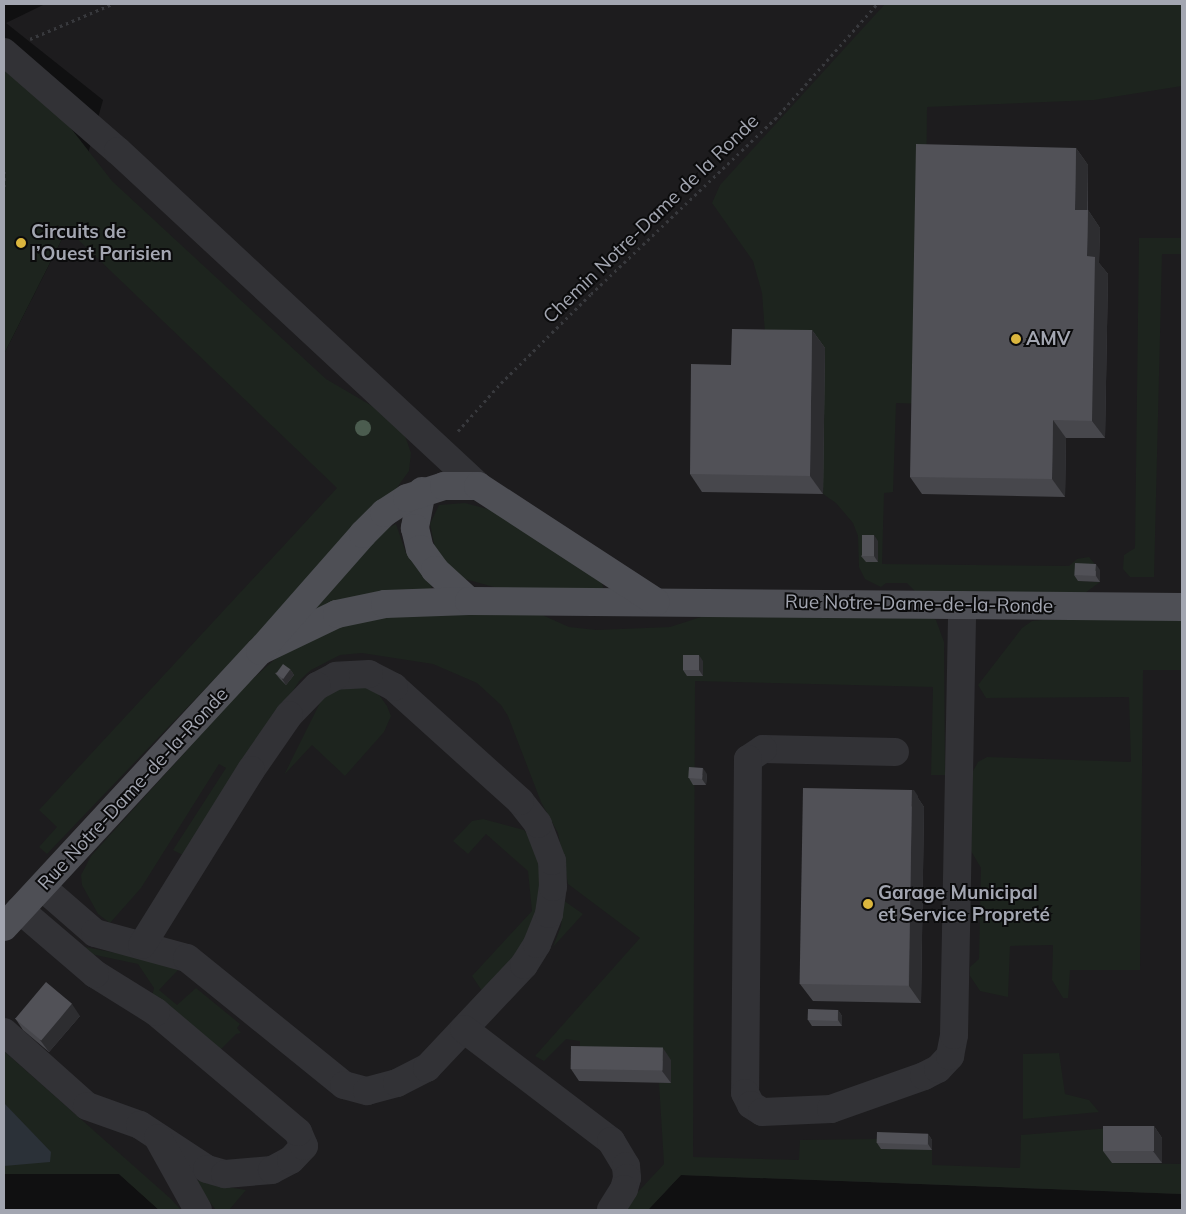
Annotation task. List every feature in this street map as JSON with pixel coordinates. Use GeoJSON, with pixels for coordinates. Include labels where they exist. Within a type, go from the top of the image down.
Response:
{"type":"FeatureCollection","features":[{"type":"Feature","properties":{"kind":"main road","name":"Rue Notre-Dame-de-la-Ronde"},"geometry":{"type":"LineString","coordinates":[[12,918],[260,651],[363,534],[384,513],[422,491],[444,486],[478,486]]}},
{"type":"Feature","properties":{"kind":"main road"},"geometry":{"type":"LineString","coordinates":[[478,486],[656,602]]}},
{"type":"Feature","properties":{"kind":"main road"},"geometry":{"type":"LineString","coordinates":[[422,491],[415,528],[420,549],[436,570],[469,601]]}},
{"type":"Feature","properties":{"kind":"main road","name":"Rue Notre-Dame-de-la-Ronde"},"geometry":{"type":"LineString","coordinates":[[260,651],[337,614],[385,604],[469,601],[1182,607]]}},
{"type":"Feature","properties":{"kind":"street"},"geometry":{"type":"LineString","coordinates":[[13,47],[118,151],[478,486]]}},
{"type":"Feature","properties":{"kind":"street"},"geometry":{"type":"LineString","coordinates":[[895,752],[762,749],[748,759],[745,1093],[751,1105],[762,1112],[831,1110],[924,1076],[938,1069],[950,1056],[954,1035],[962,605]]}},
{"type":"Feature","properties":{"kind":"street"},"geometry":{"type":"LineString","coordinates":[[42,887],[95,933],[187,958],[329,1074],[356,1090],[382,1088],[414,1076],[427,1068],[524,966],[537,944],[552,901],[552,861],[538,824],[505,786],[394,687],[369,674],[347,674],[327,680],[306,695],[289,716],[251,770],[142,945]]}},
{"type":"Feature","properties":{"kind":"street"},"geometry":{"type":"LineString","coordinates":[[4,1032],[87,1106],[156,1134],[201,1166],[225,1174],[272,1170],[298,1155],[304,1144],[298,1132],[156,1012],[95,974],[12,918]]}},
{"type":"Feature","properties":{"kind":"street"},"geometry":{"type":"LineString","coordinates":[[464,1029],[611,1141],[626,1166],[626,1178],[624,1189],[610,1210]]}},
{"type":"Feature","properties":{"kind":"street"},"geometry":{"type":"LineString","coordinates":[[156,1134],[198,1210]]}},
{"type":"Feature","properties":{"kind":"path"},"geometry":{"type":"LineString","coordinates":[[13,47],[112,4]]}},
{"type":"Feature","properties":{"kind":"path","name":"Chemin Notre-Dame de la Ronde"},"geometry":{"type":"LineString","coordinates":[[440,451],[508,376],[775,118],[877,4]]}},
{"type":"Feature","properties":{"kind":"path"},"geometry":{"type":"LineString","coordinates":[[4,171],[4,190]]}},
{"type":"Feature","properties":{"kind":"shaded area"},"geometry":{"type":"Polygon","coordinates":[[[45,4],[1182,4],[1182,1194],[681,1175],[648,1210],[159,1210],[119,1174],[4,1174],[4,354],[67,229],[103,100],[6,23],[45,4]]]}},
{"type":"Feature","properties":{"kind":"shaded area"},"geometry":{"type":"Polygon","coordinates":[[[885,4],[1182,4],[1182,86],[1094,100],[927,107],[924,404],[896,403],[893,492],[884,493],[882,564],[1069,566],[1077,559],[1089,557],[1100,570],[1079,581],[1100,582],[1085,593],[915,591],[907,583],[886,583],[881,587],[865,579],[859,567],[858,536],[853,523],[836,503],[823,494],[766,347],[762,293],[753,261],[712,203],[720,185],[885,4]]]}},
{"type":"Feature","properties":{"kind":"shaded area"},"geometry":{"type":"Polygon","coordinates":[[[4,66],[66,122],[112,181],[326,379],[384,413],[404,433],[411,453],[409,471],[396,489],[47,854],[39,847],[57,827],[39,810],[337,488],[67,229],[4,354],[4,66]]]}},
{"type":"Feature","properties":{"kind":"shaded area"},"geometry":{"type":"Polygon","coordinates":[[[1139,238],[1182,238],[1182,254],[1162,254],[1154,577],[1130,577],[1123,569],[1124,555],[1135,548],[1139,238]]]}},
{"type":"Feature","properties":{"kind":"shaded area"},"geometry":{"type":"Polygon","coordinates":[[[465,503],[495,511],[602,583],[604,591],[501,589],[465,579],[454,571],[435,548],[430,524],[439,505],[465,503]]]}},
{"type":"Feature","properties":{"kind":"shaded area"},"geometry":{"type":"Polygon","coordinates":[[[396,524],[406,553],[432,584],[431,590],[319,611],[314,606],[379,533],[396,524]]]}},
{"type":"Feature","properties":{"kind":"shaded area"},"geometry":{"type":"Polygon","coordinates":[[[390,610],[540,614],[569,627],[596,630],[670,627],[704,616],[930,617],[936,620],[944,642],[945,775],[931,775],[933,687],[695,681],[693,1157],[799,1160],[800,1140],[881,1139],[932,1150],[932,1165],[1020,1168],[1021,1135],[1111,1128],[1112,1163],[1182,1164],[1182,1194],[681,1175],[648,1210],[621,1210],[664,1164],[659,1083],[671,1083],[580,1058],[580,1041],[566,1039],[544,1061],[535,1056],[640,938],[568,884],[558,833],[541,802],[508,716],[501,705],[477,683],[433,664],[362,653],[340,655],[311,670],[300,680],[185,856],[173,850],[226,768],[219,764],[141,888],[110,923],[98,914],[82,885],[81,875],[91,856],[246,685],[274,660],[323,629],[390,610]]]}},
{"type":"Feature","properties":{"kind":"shaded area"},"geometry":{"type":"Polygon","coordinates":[[[1182,620],[1182,670],[1143,670],[1140,970],[1070,970],[1068,998],[1063,998],[1052,980],[1053,945],[1010,946],[1008,997],[980,991],[970,976],[970,967],[979,959],[981,868],[971,851],[973,771],[978,762],[987,757],[1131,762],[1129,697],[986,698],[978,685],[1022,628],[1032,621],[1182,620]]]}},
{"type":"Feature","properties":{"kind":"shaded area"},"geometry":{"type":"Polygon","coordinates":[[[357,683],[377,692],[387,706],[391,716],[384,732],[345,776],[312,745],[284,775],[322,699],[328,693],[357,683]]]}},
{"type":"Feature","properties":{"kind":"shaded area"},"geometry":{"type":"Polygon","coordinates":[[[483,819],[524,830],[541,854],[539,928],[482,991],[472,976],[532,911],[528,871],[486,834],[468,854],[453,841],[472,821],[483,819]]]}},
{"type":"Feature","properties":{"kind":"shaded area"},"geometry":{"type":"Polygon","coordinates":[[[563,900],[583,914],[553,947],[561,926],[563,900]]]}},
{"type":"Feature","properties":{"kind":"shaded area"},"geometry":{"type":"Polygon","coordinates":[[[80,946],[147,959],[178,970],[159,990],[177,1005],[196,988],[240,1024],[237,1028],[241,1033],[236,1034],[218,1052],[152,996],[154,988],[138,964],[86,953],[80,946]]]}},
{"type":"Feature","properties":{"kind":"shaded area"},"geometry":{"type":"Polygon","coordinates":[[[4,1051],[171,1199],[181,1210],[159,1210],[119,1174],[4,1174],[4,1051]]]}},
{"type":"Feature","properties":{"kind":"shaded area"},"geometry":{"type":"Polygon","coordinates":[[[1059,1053],[1065,1094],[1089,1100],[1099,1112],[1023,1119],[1023,1054],[1059,1053]]]}},
{"type":"Feature","properties":{"kind":"shaded area"},"geometry":{"type":"Polygon","coordinates":[[[4,1103],[51,1152],[50,1162],[4,1166],[4,1103]]]}},
{"type":"Feature","properties":{"kind":"shaded area"},"geometry":{"type":"Polygon","coordinates":[[[192,1179],[246,1190],[229,1210],[216,1210],[192,1179]]]}},
{"type":"Feature","properties":{"kind":"building","name":"AMV"},"geometry":{"type":"Polygon","coordinates":[[[916,144],[1076,148],[1075,210],[1088,210],[1087,256],[1095,257],[1092,421],[1053,420],[1052,479],[910,477],[916,144]]]}},
{"type":"Feature","properties":{"kind":"building"},"geometry":{"type":"Polygon","coordinates":[[[732,329],[812,330],[810,476],[690,474],[691,364],[731,365],[732,329]]]}},
{"type":"Feature","properties":{"kind":"building"},"geometry":{"type":"Polygon","coordinates":[[[862,535],[874,535],[874,556],[862,556],[862,535]]]}},
{"type":"Feature","properties":{"kind":"building"},"geometry":{"type":"Polygon","coordinates":[[[1075,563],[1096,564],[1095,576],[1074,575],[1075,563]]]}},
{"type":"Feature","properties":{"kind":"building"},"geometry":{"type":"Polygon","coordinates":[[[683,655],[699,655],[699,670],[683,670],[683,655]]]}},
{"type":"Feature","properties":{"kind":"building"},"geometry":{"type":"Polygon","coordinates":[[[283,664],[290,669],[283,679],[276,674],[283,664]]]}},
{"type":"Feature","properties":{"kind":"building"},"geometry":{"type":"Polygon","coordinates":[[[689,767],[703,768],[702,779],[688,778],[689,767]]]}},
{"type":"Feature","properties":{"kind":"building","name":"Garage Municipal et Service Propreté"},"geometry":{"type":"Polygon","coordinates":[[[803,788],[912,790],[909,986],[800,984],[803,788]]]}},
{"type":"Feature","properties":{"kind":"building"},"geometry":{"type":"Polygon","coordinates":[[[46,982],[72,1004],[41,1041],[15,1019],[46,982]]]}},
{"type":"Feature","properties":{"kind":"building"},"geometry":{"type":"Polygon","coordinates":[[[808,1009],[838,1010],[838,1021],[808,1020],[808,1009]]]}},
{"type":"Feature","properties":{"kind":"building"},"geometry":{"type":"Polygon","coordinates":[[[571,1046],[663,1048],[663,1071],[571,1069],[571,1046]]]}},
{"type":"Feature","properties":{"kind":"building"},"geometry":{"type":"Polygon","coordinates":[[[1103,1126],[1154,1126],[1154,1151],[1103,1151],[1103,1126]]]}},
{"type":"Feature","properties":{"kind":"building"},"geometry":{"type":"Polygon","coordinates":[[[877,1132],[928,1134],[928,1145],[877,1143],[877,1132]]]}},
{"type":"Feature","properties":{"kind":"place","name":"Circuits de l’Ouest Parisien"},"geometry":{"type":"Point","coordinates":[21,243]}},
{"type":"Feature","properties":{"kind":"place","name":"AMV"},"geometry":{"type":"Point","coordinates":[1016,339]}},
{"type":"Feature","properties":{"kind":"place","name":"Garage Municipal et Service Propreté"},"geometry":{"type":"Point","coordinates":[868,904]}}]}
